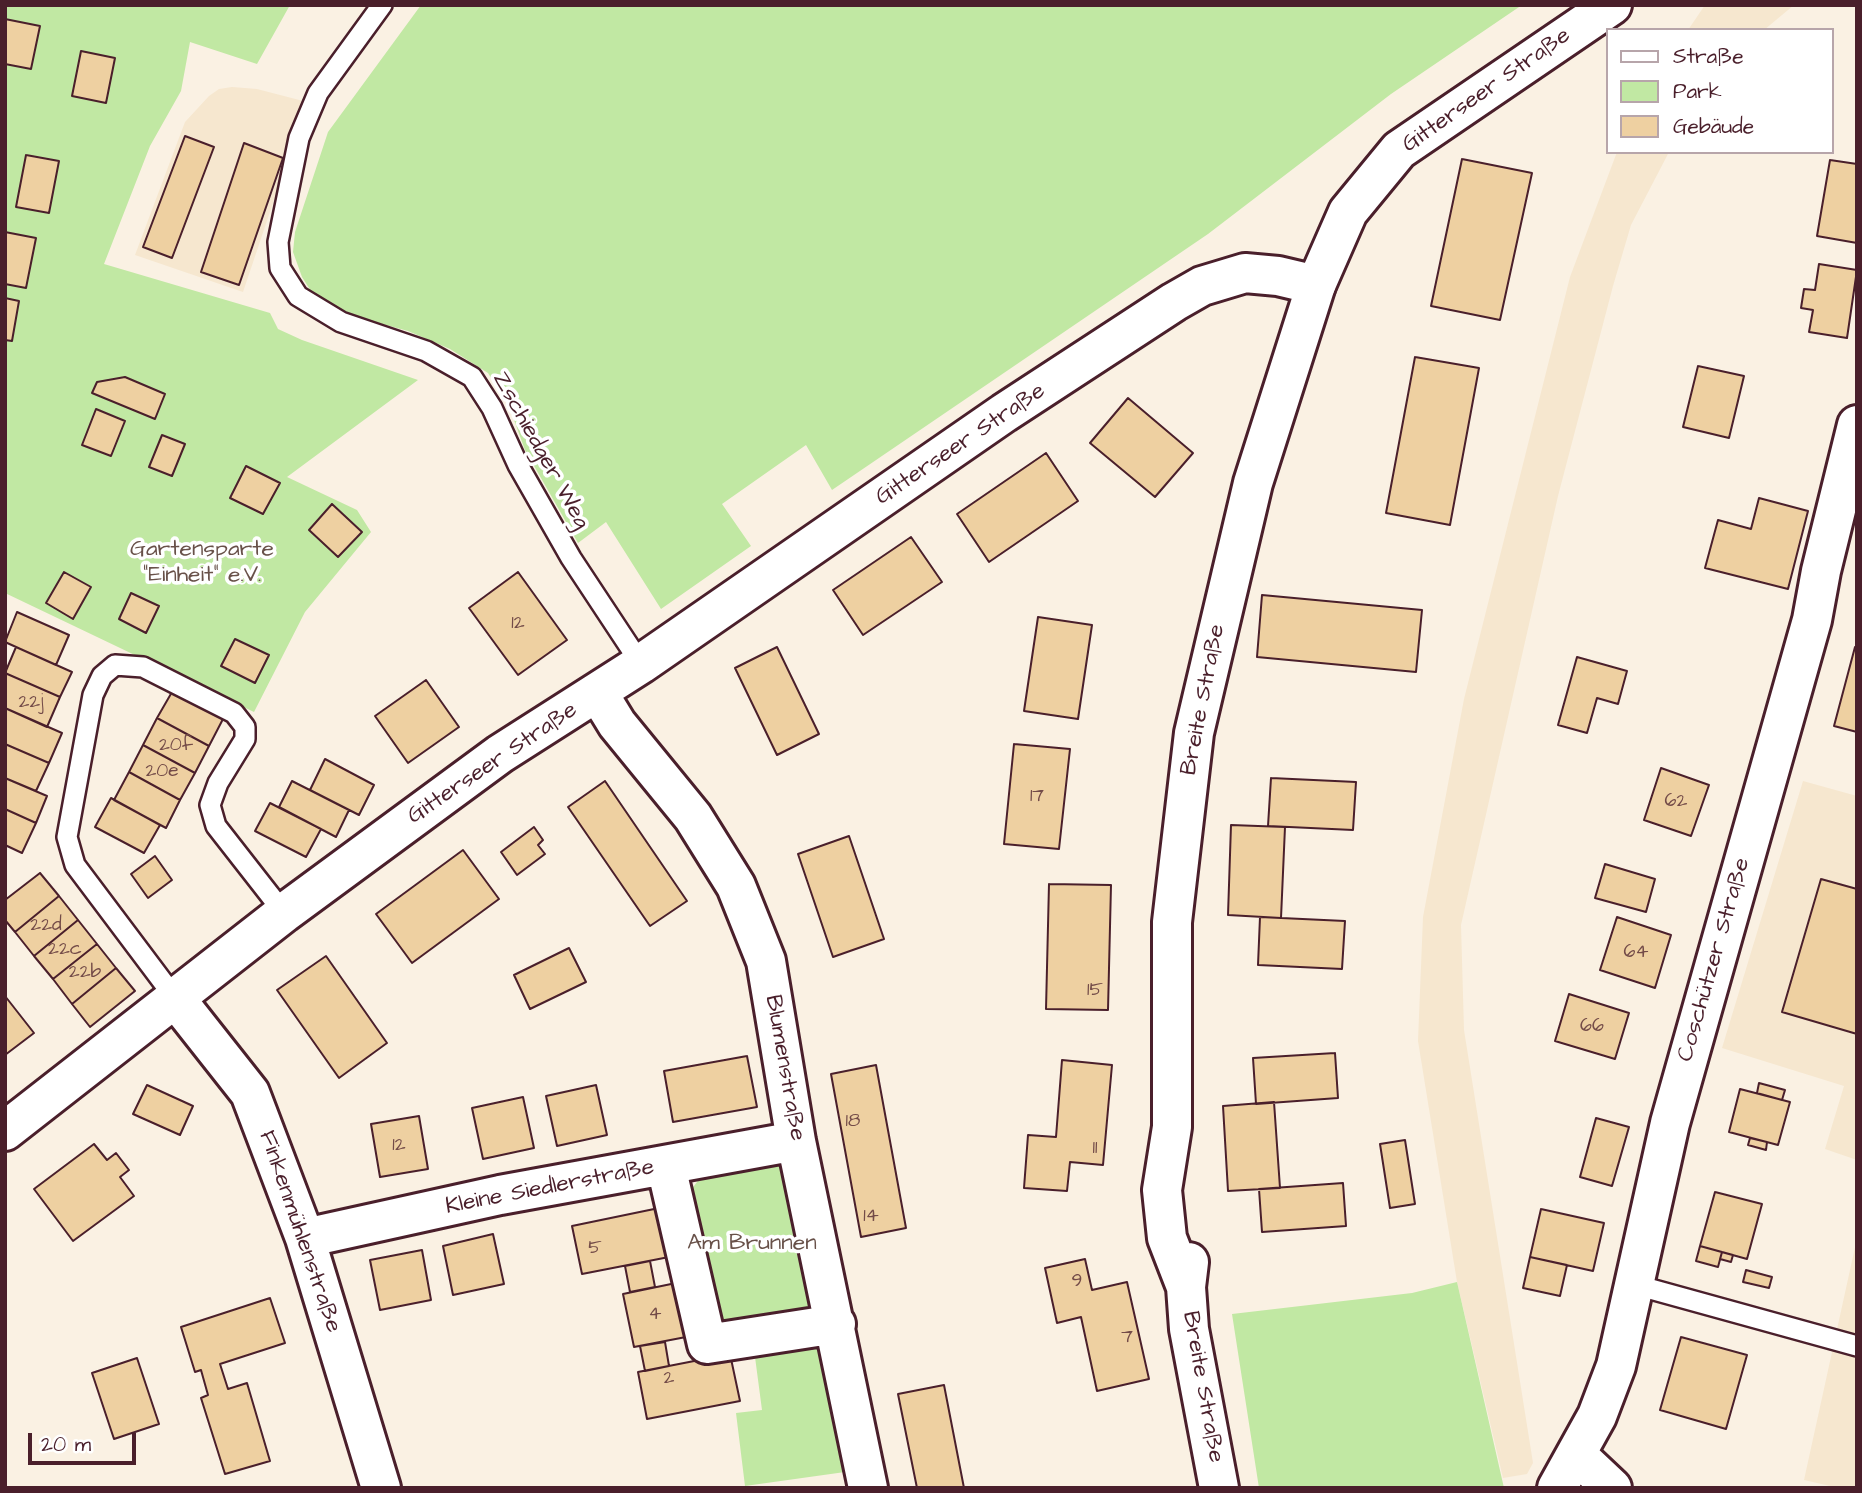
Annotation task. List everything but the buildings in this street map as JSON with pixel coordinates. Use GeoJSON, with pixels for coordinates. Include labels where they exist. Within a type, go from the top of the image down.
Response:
{"type":"FeatureCollection","features":[{"type":"Feature","properties":{"kind":"street","name":"Gitterseer Straße"},"geometry":{"type":"LineString","coordinates":[[5,1131],[285,913],[500,754],[598,693],[1004,413],[1178,299],[1202,286],[1245,273],[1278,276],[1316,285],[1348,212],[1399,150],[1612,5]]}},
{"type":"Feature","properties":{"kind":"street","name":"Breite Straße"},"geometry":{"type":"LineString","coordinates":[[1219,1488],[1189,1329],[1186,1287],[1167,1238],[1164,1207],[1163,1190],[1172,1127],[1172,922],[1194,733],[1253,483],[1316,285]]}},
{"type":"Feature","properties":{"kind":"street","name":"Coschützer Straße"},"geometry":{"type":"LineString","coordinates":[[1557,1488],[1597,1416],[1616,1366],[1670,1123],[1812,620],[1821,571],[1857,425]]}},
{"type":"Feature","properties":{"kind":"street","name":"Blumenstraße"},"geometry":{"type":"LineString","coordinates":[[598,693],[617,724],[693,817],[736,886],[766,961],[796,1141],[868,1488]]}},
{"type":"Feature","properties":{"kind":"street","name":"Finkenmühlenstraße"},"geometry":{"type":"LineString","coordinates":[[175,998],[250,1093],[305,1238],[381,1488]]}},
{"type":"Feature","properties":{"kind":"street","name":"Kleine Siedlerstraße"},"geometry":{"type":"LineString","coordinates":[[305,1238],[500,1195],[796,1141]]}},
{"type":"Feature","properties":{"kind":"street"},"geometry":{"type":"LineString","coordinates":[[666,1166],[707,1344],[836,1324]]}},
{"type":"Feature","properties":{"kind":"street"},"geometry":{"type":"LineString","coordinates":[[1577,1455],[1612,1488]]}},
{"type":"Feature","properties":{"kind":"lane","name":"Zschiedger Weg"},"geometry":{"type":"LineString","coordinates":[[382,5],[318,93],[299,138],[278,242],[280,268],[298,296],[341,322],[426,351],[472,377],[492,408],[518,465],[570,558],[641,664]]}},
{"type":"Feature","properties":{"kind":"lane"},"geometry":{"type":"LineString","coordinates":[[175,998],[75,865],[67,837],[93,695],[102,676],[116,665],[143,667],[234,713],[244,727],[246,739],[219,783],[210,805],[216,826],[285,913]]}},
{"type":"Feature","properties":{"kind":"lane"},"geometry":{"type":"LineString","coordinates":[[1636,1285],[1857,1346]]}},
{"type":"Feature","properties":{"kind":"shaded area"},"geometry":{"type":"Polygon","coordinates":[[[1705,5],[1794,5],[1766,28],[1689,28],[1705,5]]]}},
{"type":"Feature","properties":{"kind":"shaded area"},"geometry":{"type":"Polygon","coordinates":[[[219,89],[257,89],[307,102],[243,292],[135,255],[185,122],[209,96],[219,89]]]}},
{"type":"Feature","properties":{"kind":"shaded area"},"geometry":{"type":"Polygon","coordinates":[[[1616,154],[1668,154],[1631,225],[1613,286],[1558,496],[1461,925],[1464,1030],[1533,1463],[1527,1474],[1503,1478],[1457,1282],[1418,1041],[1423,917],[1464,699],[1570,277],[1616,154]]]}},
{"type":"Feature","properties":{"kind":"shaded area"},"geometry":{"type":"Polygon","coordinates":[[[1803,781],[1857,796],[1857,1160],[1825,1149],[1844,1086],[1722,1048],[1803,781]]]}},
{"type":"Feature","properties":{"kind":"shaded area"},"geometry":{"type":"Polygon","coordinates":[[[1857,1238],[1857,1488],[1839,1488],[1804,1480],[1857,1238]]]}},
{"type":"Feature","properties":{"kind":"green space","name":"Gartensparte \"Einheit\" e.V."},"geometry":{"type":"Polygon","coordinates":[[[5,5],[290,5],[257,64],[190,42],[181,91],[150,146],[104,264],[270,313],[278,329],[302,340],[418,380],[287,477],[357,510],[371,532],[305,612],[254,712],[5,593],[5,5]]]}},
{"type":"Feature","properties":{"kind":"green space"},"geometry":{"type":"Polygon","coordinates":[[[421,5],[1522,5],[1391,94],[1208,234],[832,490],[806,445],[722,504],[751,546],[661,609],[606,522],[578,543],[525,450],[510,409],[488,373],[450,349],[408,331],[342,313],[316,299],[302,277],[293,252],[295,232],[328,132],[421,5]]]}},
{"type":"Feature","properties":{"kind":"green space","name":"Am Brunnen"},"geometry":{"type":"Polygon","coordinates":[[[774,1161],[791,1173],[816,1295],[807,1314],[731,1329],[714,1319],[688,1194],[700,1178],[774,1161]]]}},
{"type":"Feature","properties":{"kind":"green space"},"geometry":{"type":"Polygon","coordinates":[[[1457,1282],[1504,1488],[1259,1488],[1232,1314],[1412,1293],[1457,1282]]]}},
{"type":"Feature","properties":{"kind":"green space"},"geometry":{"type":"Polygon","coordinates":[[[828,1347],[845,1472],[745,1486],[736,1413],[762,1410],[755,1357],[828,1347]]]}}]}
